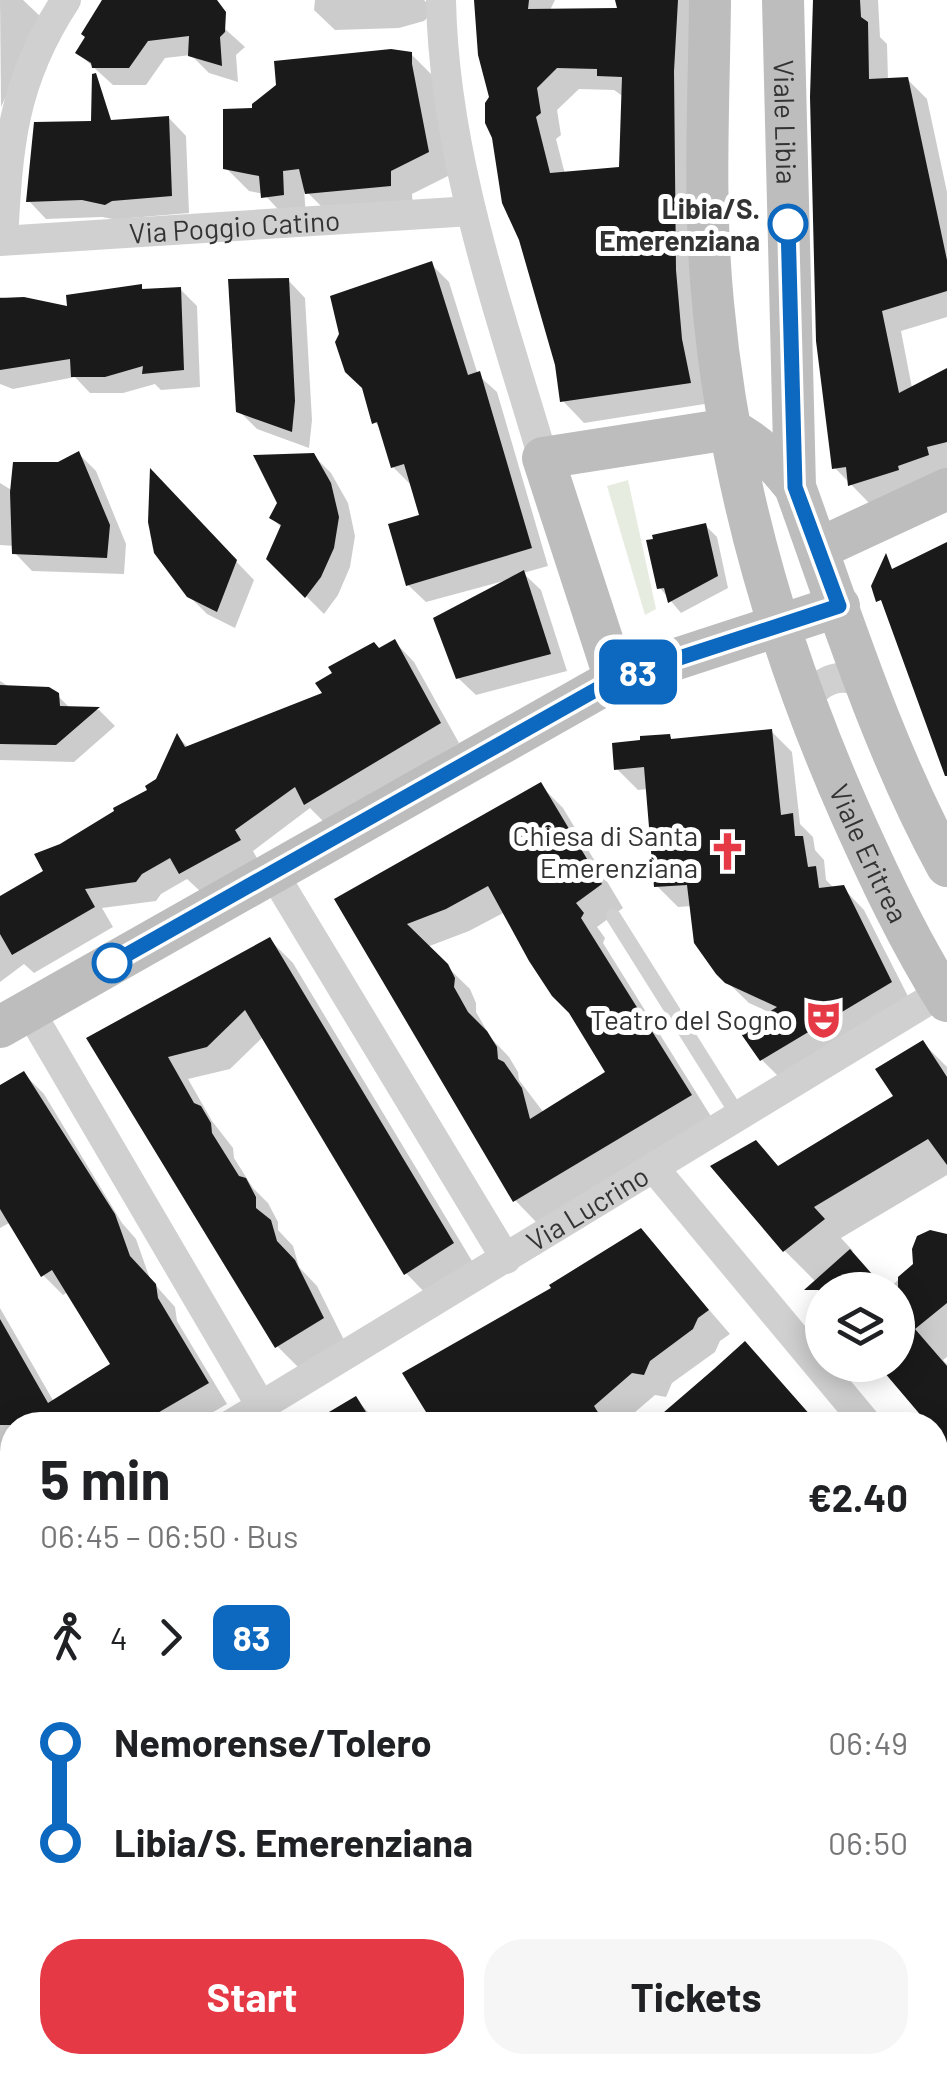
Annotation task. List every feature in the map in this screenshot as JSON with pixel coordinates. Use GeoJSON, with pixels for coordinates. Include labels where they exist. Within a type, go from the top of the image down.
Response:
{"type":"FeatureCollection","features":[{"type":"Feature","properties":{"kind":"street"},"geometry":{"type":"LineString","coordinates":[[2,241],[9,143],[18,98],[34,56],[66,0]]}},
{"type":"Feature","properties":{"kind":"street"},"geometry":{"type":"LineString","coordinates":[[441,0],[449,87],[471,210],[543,458],[615,679]]}},
{"type":"Feature","properties":{"kind":"street"},"geometry":{"type":"LineString","coordinates":[[710,0],[710,271],[729,429]]}},
{"type":"Feature","properties":{"kind":"street","name":"Viale Libia"},"geometry":{"type":"LineString","coordinates":[[784,0],[795,487]]}},
{"type":"Feature","properties":{"kind":"street","name":"Via Poggio Catino"},"geometry":{"type":"LineString","coordinates":[[2,241],[471,210]]}},
{"type":"Feature","properties":{"kind":"street"},"geometry":{"type":"LineString","coordinates":[[543,458],[729,429],[765,452],[795,487],[868,685],[907,782],[947,866]]}},
{"type":"Feature","properties":{"kind":"street","name":"Viale Eritrea"},"geometry":{"type":"LineString","coordinates":[[729,429],[746,512],[777,627],[804,701],[876,872],[944,997]]}},
{"type":"Feature","properties":{"kind":"street"},"geometry":{"type":"LineString","coordinates":[[818,549],[947,489]]}},
{"type":"Feature","properties":{"kind":"street"},"geometry":{"type":"LineString","coordinates":[[261,1406],[14,1018],[615,679],[839,606]]}},
{"type":"Feature","properties":{"kind":"street"},"geometry":{"type":"LineString","coordinates":[[804,701],[832,678],[847,676],[868,685]]}},
{"type":"Feature","properties":{"kind":"street"},"geometry":{"type":"LineString","coordinates":[[273,873],[506,1259]]}},
{"type":"Feature","properties":{"kind":"street","name":"Via Lucrino"},"geometry":{"type":"LineString","coordinates":[[251,1412],[738,1114],[944,997]]}},
{"type":"Feature","properties":{"kind":"street"},"geometry":{"type":"LineString","coordinates":[[654,1167],[857,1412]]}},
{"type":"Feature","properties":{"kind":"lane"},"geometry":{"type":"LineString","coordinates":[[613,916],[738,1114]]}},
{"type":"Feature","properties":{"kind":"shaded area"},"geometry":{"type":"Polygon","coordinates":[[[628,480],[656,609],[645,615],[607,486],[628,480]]]}},
{"type":"Feature","properties":{"kind":"building"},"geometry":{"type":"Polygon","coordinates":[[[102,0],[217,0],[226,12],[225,32],[220,37],[222,66],[188,56],[189,36],[148,41],[129,68],[92,68],[91,63],[75,53],[85,37],[81,34],[102,0]]]}},
{"type":"Feature","properties":{"kind":"building"},"geometry":{"type":"Polygon","coordinates":[[[474,0],[529,0],[528,9],[617,8],[615,0],[678,0],[674,71],[676,270],[682,339],[691,383],[560,402],[555,365],[519,240],[502,203],[492,138],[485,123],[485,103],[489,97],[478,55],[474,0]],[[557,68],[537,88],[541,113],[536,117],[550,173],[619,167],[622,77],[597,76],[597,69],[557,68]]]}},
{"type":"Feature","properties":{"kind":"building"},"geometry":{"type":"Polygon","coordinates":[[[813,0],[860,0],[861,17],[868,22],[869,79],[908,77],[947,260],[947,291],[882,311],[899,393],[947,368],[947,442],[927,447],[929,455],[898,466],[899,470],[848,486],[846,467],[832,469],[816,341],[810,97],[813,0]]]}},
{"type":"Feature","properties":{"kind":"building"},"geometry":{"type":"Polygon","coordinates":[[[391,49],[412,52],[429,152],[391,171],[391,186],[305,194],[299,169],[283,171],[284,195],[261,198],[259,176],[223,169],[223,109],[252,108],[276,85],[274,61],[391,49]]]}},
{"type":"Feature","properties":{"kind":"building"},"geometry":{"type":"Polygon","coordinates":[[[96,73],[111,120],[169,116],[172,196],[112,201],[105,205],[82,200],[26,202],[34,122],[91,121],[92,74],[96,73]]]}},
{"type":"Feature","properties":{"kind":"building"},"geometry":{"type":"Polygon","coordinates":[[[432,261],[468,375],[480,371],[532,548],[406,586],[388,524],[419,515],[404,464],[391,468],[362,388],[345,372],[335,342],[339,334],[330,296],[432,261]]]}},
{"type":"Feature","properties":{"kind":"building"},"geometry":{"type":"Polygon","coordinates":[[[289,278],[295,401],[292,432],[236,412],[228,279],[289,278]]]}},
{"type":"Feature","properties":{"kind":"building"},"geometry":{"type":"Polygon","coordinates":[[[142,284],[142,289],[181,287],[184,370],[142,374],[143,366],[105,377],[71,377],[70,359],[0,370],[0,298],[24,297],[67,306],[66,295],[142,284]]]}},
{"type":"Feature","properties":{"kind":"building"},"geometry":{"type":"Polygon","coordinates":[[[79,451],[110,525],[107,558],[12,554],[13,462],[58,462],[79,451]]]}},
{"type":"Feature","properties":{"kind":"building"},"geometry":{"type":"Polygon","coordinates":[[[314,453],[331,483],[339,517],[334,548],[321,577],[305,598],[266,559],[281,525],[269,518],[277,503],[253,455],[314,453]]]}},
{"type":"Feature","properties":{"kind":"building"},"geometry":{"type":"Polygon","coordinates":[[[150,468],[237,560],[217,612],[187,597],[154,553],[148,522],[150,468]]]}},
{"type":"Feature","properties":{"kind":"building"},"geometry":{"type":"Polygon","coordinates":[[[706,523],[718,576],[668,603],[664,588],[657,589],[646,540],[653,539],[652,535],[706,523]]]}},
{"type":"Feature","properties":{"kind":"building"},"geometry":{"type":"Polygon","coordinates":[[[947,542],[945,776],[881,600],[876,602],[871,586],[886,553],[892,569],[947,542]]]}},
{"type":"Feature","properties":{"kind":"building"},"geometry":{"type":"Polygon","coordinates":[[[524,570],[551,654],[456,679],[433,618],[524,570]]]}},
{"type":"Feature","properties":{"kind":"building"},"geometry":{"type":"Polygon","coordinates":[[[395,639],[441,723],[304,805],[295,787],[235,830],[241,840],[179,874],[170,858],[142,874],[136,882],[85,889],[95,907],[12,955],[0,934],[0,896],[43,871],[34,854],[60,844],[147,790],[145,786],[156,779],[177,733],[185,747],[322,693],[315,683],[332,673],[328,667],[374,642],[379,648],[395,639]]]}},
{"type":"Feature","properties":{"kind":"building"},"geometry":{"type":"Polygon","coordinates":[[[0,685],[49,687],[59,693],[60,706],[100,707],[56,745],[0,744],[0,685]]]}},
{"type":"Feature","properties":{"kind":"building","name":"Chiesa di Santa Emerenziana"},"geometry":{"type":"Polygon","coordinates":[[[772,729],[781,815],[793,813],[795,836],[803,836],[808,867],[816,866],[819,888],[844,885],[892,982],[760,1061],[739,1031],[777,1007],[725,983],[716,974],[694,943],[687,885],[654,887],[644,767],[614,770],[612,743],[640,740],[640,736],[670,734],[671,739],[772,729]]]}},
{"type":"Feature","properties":{"kind":"building"},"geometry":{"type":"Polygon","coordinates":[[[541,782],[602,884],[576,903],[584,913],[581,918],[692,1095],[513,1202],[334,899],[541,782]],[[488,886],[407,924],[448,964],[455,978],[454,987],[468,1012],[487,1031],[497,1047],[498,1059],[522,1088],[530,1119],[605,1072],[569,1013],[552,996],[488,886]]]}},
{"type":"Feature","properties":{"kind":"building"},"geometry":{"type":"Polygon","coordinates":[[[270,937],[454,1243],[404,1275],[245,1010],[207,1047],[168,1057],[194,1103],[201,1106],[212,1133],[239,1176],[246,1178],[256,1197],[256,1208],[271,1220],[277,1241],[295,1260],[324,1318],[275,1348],[86,1038],[270,937]]]}},
{"type":"Feature","properties":{"kind":"building"},"geometry":{"type":"Polygon","coordinates":[[[923,1040],[947,1077],[947,1165],[928,1139],[814,1207],[825,1219],[783,1252],[710,1166],[756,1140],[778,1166],[893,1096],[875,1069],[923,1040]]]}},
{"type":"Feature","properties":{"kind":"building"},"geometry":{"type":"Polygon","coordinates":[[[24,1071],[115,1214],[130,1256],[156,1284],[158,1298],[209,1383],[159,1412],[0,1412],[0,1319],[48,1403],[110,1364],[52,1270],[41,1277],[0,1209],[0,1085],[24,1071]]]}},
{"type":"Feature","properties":{"kind":"building"},"geometry":{"type":"Polygon","coordinates":[[[641,1228],[709,1310],[698,1318],[693,1329],[650,1361],[644,1375],[632,1373],[594,1406],[598,1412],[426,1412],[402,1373],[551,1288],[549,1285],[641,1228]]]}},
{"type":"Feature","properties":{"kind":"building"},"geometry":{"type":"Polygon","coordinates":[[[930,1230],[947,1234],[947,1303],[915,1329],[915,1272],[904,1272],[913,1264],[912,1249],[917,1236],[930,1230]]]}},
{"type":"Feature","properties":{"kind":"building"},"geometry":{"type":"Polygon","coordinates":[[[850,1249],[870,1272],[824,1272],[850,1249]]]}},
{"type":"Feature","properties":{"kind":"building"},"geometry":{"type":"Polygon","coordinates":[[[915,1329],[947,1366],[947,1412],[918,1412],[892,1382],[915,1382],[915,1329]]]}},
{"type":"Feature","properties":{"kind":"building"},"geometry":{"type":"Polygon","coordinates":[[[745,1341],[808,1412],[664,1412],[745,1341]]]}},
{"type":"Feature","properties":{"kind":"building"},"geometry":{"type":"Polygon","coordinates":[[[356,1396],[366,1412],[329,1412],[356,1396]]]}},
{"type":"Feature","properties":{"kind":"bus line","name":"83"},"geometry":{"type":"LineString","coordinates":[[112,963],[615,679],[839,606],[795,487],[788,224]]}},
{"type":"Feature","properties":{"kind":"place","name":"Libia/S. Emerenziana"},"geometry":{"type":"Point","coordinates":[788,224]}},
{"type":"Feature","properties":{"kind":"place","name":"Chiesa di Santa Emerenziana"},"geometry":{"type":"Point","coordinates":[728,851]}},
{"type":"Feature","properties":{"kind":"place","name":"Teatro del Sogno"},"geometry":{"type":"Point","coordinates":[823,1019]}}]}
